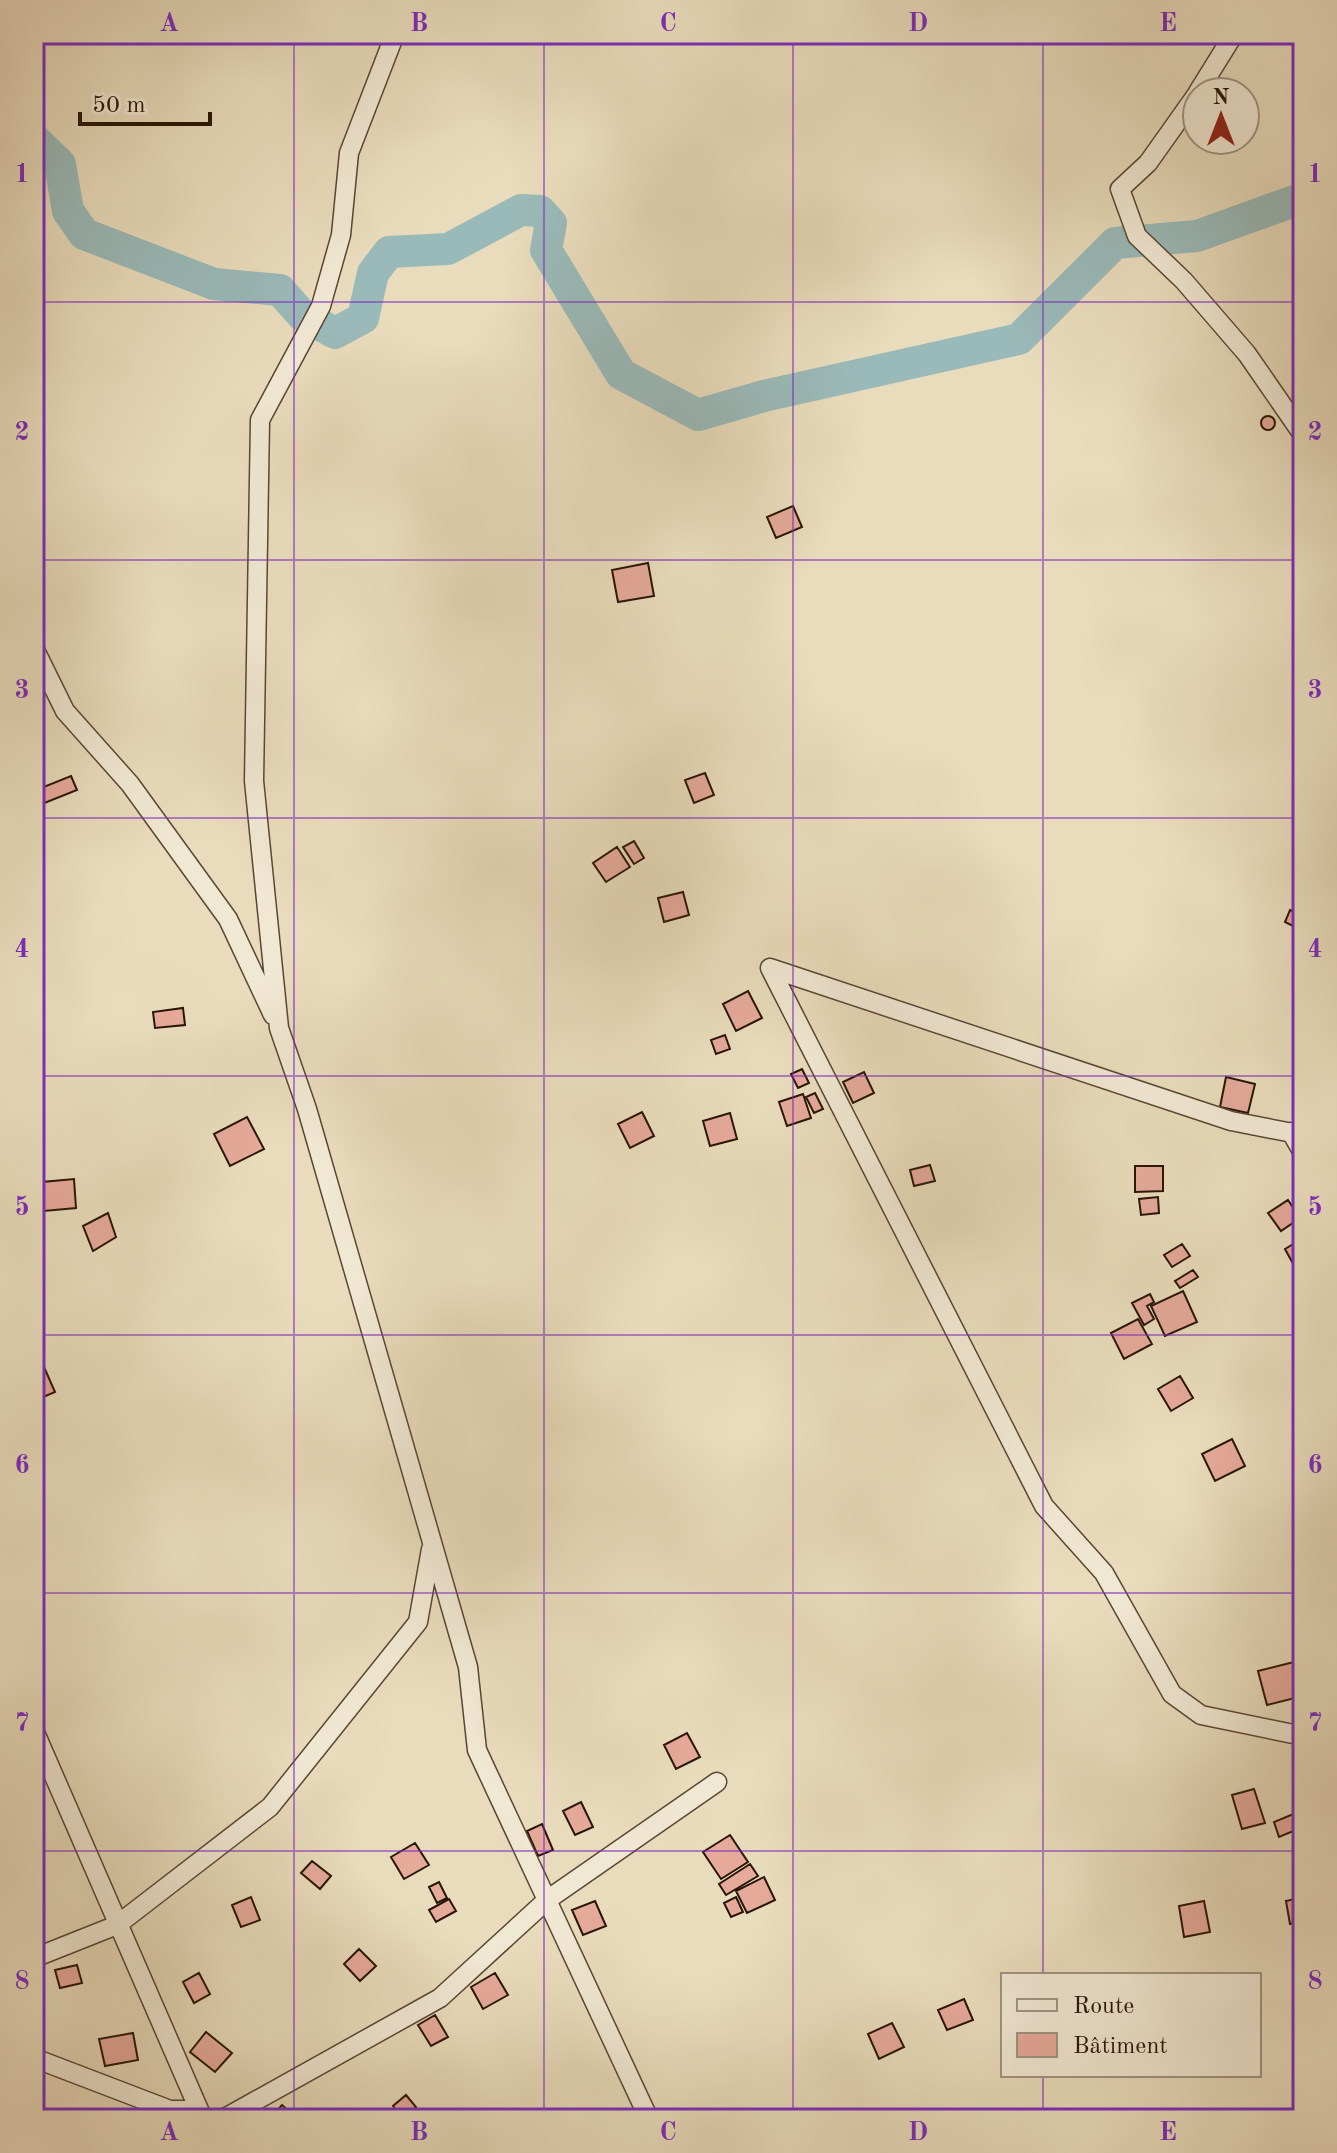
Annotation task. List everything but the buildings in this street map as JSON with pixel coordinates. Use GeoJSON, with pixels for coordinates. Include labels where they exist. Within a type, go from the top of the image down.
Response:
{"type":"FeatureCollection","features":[{"type":"Feature","properties":{"kind":"street"},"geometry":{"type":"LineString","coordinates":[[279,1028],[254,781],[260,420],[321,306],[341,235],[349,153],[395,34]]}},
{"type":"Feature","properties":{"kind":"street"},"geometry":{"type":"LineString","coordinates":[[1208,76],[1234,34]]}},
{"type":"Feature","properties":{"kind":"street"},"geometry":{"type":"LineString","coordinates":[[1181,117],[1148,163],[1120,189],[1137,236],[1184,281],[1247,354],[1303,435]]}},
{"type":"Feature","properties":{"kind":"street"},"geometry":{"type":"LineString","coordinates":[[34,648],[65,711],[130,784],[228,919],[279,1028],[307,1109],[468,1667],[477,1750],[649,2119]]}},
{"type":"Feature","properties":{"kind":"street"},"geometry":{"type":"LineString","coordinates":[[1303,1153],[1297,1134],[1217,1116],[770,968],[1044,1506],[1104,1573],[1172,1694],[1201,1715],[1303,1736]]}},
{"type":"Feature","properties":{"kind":"street"},"geometry":{"type":"LineString","coordinates":[[34,1958],[117,1925],[270,1807],[418,1622],[432,1543]]}},
{"type":"Feature","properties":{"kind":"street"},"geometry":{"type":"LineString","coordinates":[[34,1730],[195,2116]]}},
{"type":"Feature","properties":{"kind":"street"},"geometry":{"type":"LineString","coordinates":[[223,2119],[440,1998],[547,1900],[717,1782]]}},
{"type":"Feature","properties":{"kind":"street"},"geometry":{"type":"LineString","coordinates":[[34,2058],[170,2110],[195,2116]]}},
{"type":"Feature","properties":{"kind":"waterway"},"geometry":{"type":"LineString","coordinates":[[34,139],[60,164],[68,211],[84,234],[214,284],[280,290],[302,315],[335,333],[363,318],[373,273],[389,252],[448,249],[521,210],[540,211],[551,223],[546,250],[621,374],[698,415],[764,396],[1019,339],[1115,243],[1197,236],[1303,198]]}}]}
